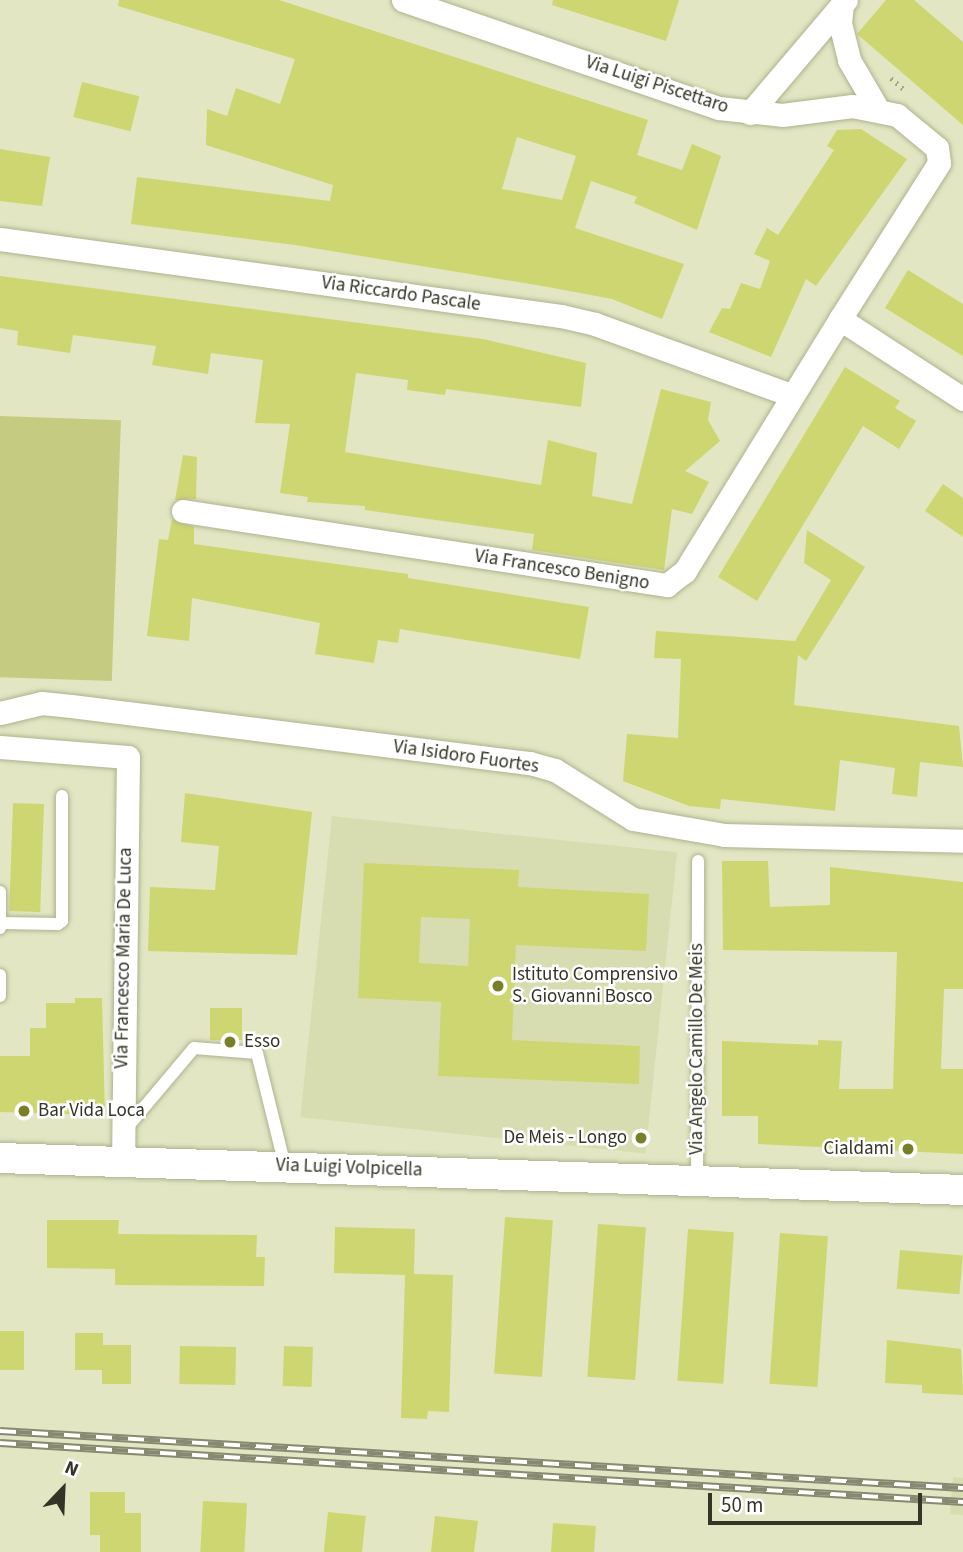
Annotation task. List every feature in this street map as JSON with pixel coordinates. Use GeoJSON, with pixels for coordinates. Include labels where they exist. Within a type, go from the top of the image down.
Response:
{"type":"FeatureCollection","features":[{"type":"Feature","properties":{"kind":"street","name":"Via Luigi Piscettaro"},"geometry":{"type":"LineString","coordinates":[[404,0],[719,108],[750,113],[877,108]]}},
{"type":"Feature","properties":{"kind":"street"},"geometry":{"type":"LineString","coordinates":[[750,113],[844,2]]}},
{"type":"Feature","properties":{"kind":"street"},"geometry":{"type":"LineString","coordinates":[[844,2],[840,23],[849,60],[877,108],[897,115],[940,156],[935,171],[840,319],[963,399]]}},
{"type":"Feature","properties":{"kind":"street","name":"Via Riccardo Pascale"},"geometry":{"type":"LineString","coordinates":[[0,239],[561,316],[791,395]]}},
{"type":"Feature","properties":{"kind":"street","name":"Via Francesco Benigno"},"geometry":{"type":"LineString","coordinates":[[183,511],[667,585],[685,571],[840,319]]}},
{"type":"Feature","properties":{"kind":"street","name":"Via Isidoro Fuortes"},"geometry":{"type":"LineString","coordinates":[[0,713],[42,703],[530,763],[555,770],[633,819],[725,835],[963,841]]}},
{"type":"Feature","properties":{"kind":"street","name":"Via Francesco Maria De Luca"},"geometry":{"type":"LineString","coordinates":[[0,747],[128,757],[123,1146]]}},
{"type":"Feature","properties":{"kind":"street","name":"Via Luigi Volpicella"},"geometry":{"type":"LineString","coordinates":[[0,1158],[123,1146],[285,1166],[697,1180]]}},
{"type":"Feature","properties":{"kind":"street","name":"Via Angelo Camillo De Meis"},"geometry":{"type":"LineString","coordinates":[[697,1180],[963,1190]]}},
{"type":"Feature","properties":{"kind":"lane"},"geometry":{"type":"LineString","coordinates":[[0,892],[0,925],[58,925],[62,921],[62,796]]}},
{"type":"Feature","properties":{"kind":"lane","name":"Via Angelo Camillo De Meis"},"geometry":{"type":"LineString","coordinates":[[697,1180],[698,862]]}},
{"type":"Feature","properties":{"kind":"lane"},"geometry":{"type":"LineString","coordinates":[[0,975],[0,996]]}},
{"type":"Feature","properties":{"kind":"lane"},"geometry":{"type":"LineString","coordinates":[[123,1146],[194,1048],[257,1053],[285,1166]]}},
{"type":"Feature","properties":{"kind":"shaded area","name":"Istituto Comprensivo S. Giovanni Bosco"},"geometry":{"type":"Polygon","coordinates":[[[332,816],[677,852],[645,1154],[300,1117],[332,816]]]}},
{"type":"Feature","properties":{"kind":"shaded area"},"geometry":{"type":"Polygon","coordinates":[[[953,1477],[963,1478],[963,1515],[950,1514],[953,1477]]]}},
{"type":"Feature","properties":{"kind":"green space"},"geometry":{"type":"Polygon","coordinates":[[[0,416],[121,420],[112,681],[0,677],[0,416]]]}},
{"type":"Feature","properties":{"kind":"building"},"geometry":{"type":"Polygon","coordinates":[[[119,0],[279,0],[648,120],[637,155],[682,170],[692,144],[721,156],[697,230],[634,203],[637,197],[591,181],[575,228],[684,264],[662,319],[612,299],[548,287],[295,245],[131,224],[137,177],[330,201],[333,185],[206,145],[207,109],[227,116],[236,88],[280,104],[295,59],[118,6],[119,0]],[[517,137],[502,189],[562,200],[576,156],[517,137]]]}},
{"type":"Feature","properties":{"kind":"building"},"geometry":{"type":"Polygon","coordinates":[[[553,0],[679,0],[666,41],[552,5],[553,0]]]}},
{"type":"Feature","properties":{"kind":"building"},"geometry":{"type":"Polygon","coordinates":[[[886,0],[914,0],[963,42],[963,125],[857,34],[886,0]]]}},
{"type":"Feature","properties":{"kind":"building"},"geometry":{"type":"Polygon","coordinates":[[[82,82],[139,96],[131,131],[73,117],[82,82]]]}},
{"type":"Feature","properties":{"kind":"building"},"geometry":{"type":"Polygon","coordinates":[[[861,129],[907,159],[816,286],[806,279],[771,357],[709,332],[722,308],[730,309],[741,283],[760,289],[770,261],[754,254],[767,228],[778,235],[834,150],[827,146],[837,130],[861,129]]]}},
{"type":"Feature","properties":{"kind":"building"},"geometry":{"type":"Polygon","coordinates":[[[0,149],[50,157],[42,206],[0,201],[0,149]]]}},
{"type":"Feature","properties":{"kind":"building"},"geometry":{"type":"Polygon","coordinates":[[[908,270],[963,304],[963,356],[885,308],[908,270]]]}},
{"type":"Feature","properties":{"kind":"building"},"geometry":{"type":"Polygon","coordinates":[[[0,276],[483,339],[586,363],[581,407],[446,389],[445,395],[407,390],[408,380],[356,373],[345,452],[541,485],[548,440],[597,453],[592,496],[632,504],[661,389],[711,402],[708,420],[720,441],[685,471],[709,482],[692,514],[672,509],[664,570],[532,550],[534,534],[365,510],[365,506],[307,502],[308,497],[280,493],[290,424],[255,423],[263,360],[211,353],[208,374],[152,365],[156,346],[73,335],[70,353],[17,345],[18,331],[0,328],[0,276]]]}},
{"type":"Feature","properties":{"kind":"building"},"geometry":{"type":"Polygon","coordinates":[[[845,367],[900,401],[895,408],[916,421],[899,449],[863,426],[757,601],[718,577],[845,367]]]}},
{"type":"Feature","properties":{"kind":"building"},"geometry":{"type":"Polygon","coordinates":[[[183,455],[197,457],[196,499],[175,500],[183,455]]]}},
{"type":"Feature","properties":{"kind":"building"},"geometry":{"type":"Polygon","coordinates":[[[943,484],[963,498],[963,537],[925,511],[943,484]]]}},
{"type":"Feature","properties":{"kind":"building"},"geometry":{"type":"Polygon","coordinates":[[[172,519],[194,527],[194,544],[408,574],[408,578],[589,607],[580,659],[400,629],[398,643],[378,640],[374,663],[315,654],[320,623],[192,598],[189,641],[147,636],[159,539],[168,540],[172,519]]]}},
{"type":"Feature","properties":{"kind":"building"},"geometry":{"type":"Polygon","coordinates":[[[807,530],[865,567],[806,661],[798,655],[794,705],[959,726],[963,767],[920,762],[917,797],[892,794],[895,768],[840,760],[835,811],[721,799],[720,809],[689,806],[623,781],[627,734],[678,738],[681,659],[654,658],[656,631],[795,641],[831,580],[804,563],[807,530]]]}},
{"type":"Feature","properties":{"kind":"building"},"geometry":{"type":"Polygon","coordinates":[[[185,793],[312,812],[297,955],[148,951],[150,887],[215,890],[219,846],[181,842],[185,793]]]}},
{"type":"Feature","properties":{"kind":"building"},"geometry":{"type":"Polygon","coordinates":[[[13,803],[44,804],[40,912],[9,911],[13,803]]]}},
{"type":"Feature","properties":{"kind":"building"},"geometry":{"type":"Polygon","coordinates":[[[722,861],[768,861],[770,907],[830,905],[830,867],[963,882],[963,989],[944,989],[941,1069],[963,1069],[963,1154],[758,1144],[758,1116],[722,1116],[722,1041],[818,1045],[818,1040],[842,1041],[839,1089],[893,1089],[897,952],[723,950],[722,861]]]}},
{"type":"Feature","properties":{"kind":"building"},"geometry":{"type":"Polygon","coordinates":[[[364,863],[519,870],[518,887],[649,894],[646,951],[516,945],[512,1040],[640,1046],[639,1084],[438,1076],[441,1002],[358,998],[364,863]],[[421,917],[419,963],[468,966],[470,919],[421,917]]]}},
{"type":"Feature","properties":{"kind":"building"},"geometry":{"type":"Polygon","coordinates":[[[75,998],[102,998],[105,1115],[0,1112],[0,1056],[30,1056],[30,1028],[46,1028],[46,1003],[75,1003],[75,998]]]}},
{"type":"Feature","properties":{"kind":"building"},"geometry":{"type":"Polygon","coordinates":[[[210,1008],[242,1008],[242,1040],[210,1040],[210,1008]]]}},
{"type":"Feature","properties":{"kind":"building"},"geometry":{"type":"Polygon","coordinates":[[[505,1217],[553,1220],[542,1377],[494,1374],[505,1217]]]}},
{"type":"Feature","properties":{"kind":"building"},"geometry":{"type":"Polygon","coordinates":[[[47,1220],[119,1220],[118,1234],[257,1235],[256,1257],[265,1257],[264,1286],[115,1285],[115,1269],[47,1268],[47,1220]]]}},
{"type":"Feature","properties":{"kind":"building"},"geometry":{"type":"Polygon","coordinates":[[[598,1224],[646,1227],[635,1380],[587,1377],[598,1224]]]}},
{"type":"Feature","properties":{"kind":"building"},"geometry":{"type":"Polygon","coordinates":[[[335,1227],[415,1229],[414,1274],[453,1275],[449,1412],[428,1411],[427,1419],[401,1418],[405,1275],[334,1273],[335,1227]]]}},
{"type":"Feature","properties":{"kind":"building"},"geometry":{"type":"Polygon","coordinates":[[[688,1229],[734,1232],[723,1384],[677,1381],[688,1229]]]}},
{"type":"Feature","properties":{"kind":"building"},"geometry":{"type":"Polygon","coordinates":[[[780,1233],[828,1236],[817,1387],[769,1384],[780,1233]]]}},
{"type":"Feature","properties":{"kind":"building"},"geometry":{"type":"Polygon","coordinates":[[[900,1250],[963,1255],[959,1294],[897,1289],[900,1250]]]}},
{"type":"Feature","properties":{"kind":"building"},"geometry":{"type":"Polygon","coordinates":[[[0,1331],[24,1331],[24,1370],[0,1370],[0,1331]]]}},
{"type":"Feature","properties":{"kind":"building"},"geometry":{"type":"Polygon","coordinates":[[[75,1333],[103,1333],[103,1345],[131,1345],[131,1384],[102,1384],[102,1370],[75,1370],[75,1333]]]}},
{"type":"Feature","properties":{"kind":"building"},"geometry":{"type":"Polygon","coordinates":[[[887,1340],[961,1349],[963,1395],[922,1393],[922,1385],[885,1383],[887,1340]]]}},
{"type":"Feature","properties":{"kind":"building"},"geometry":{"type":"Polygon","coordinates":[[[180,1346],[236,1347],[235,1385],[179,1384],[180,1346]]]}},
{"type":"Feature","properties":{"kind":"building"},"geometry":{"type":"Polygon","coordinates":[[[284,1346],[313,1347],[312,1387],[283,1386],[284,1346]]]}},
{"type":"Feature","properties":{"kind":"building"},"geometry":{"type":"Polygon","coordinates":[[[90,1492],[125,1492],[125,1513],[141,1513],[141,1552],[100,1552],[100,1535],[90,1535],[90,1492]]]}},
{"type":"Feature","properties":{"kind":"building"},"geometry":{"type":"Polygon","coordinates":[[[203,1501],[247,1503],[244,1552],[200,1552],[203,1501]]]}},
{"type":"Feature","properties":{"kind":"building"},"geometry":{"type":"Polygon","coordinates":[[[328,1512],[366,1516],[362,1552],[324,1552],[328,1512]]]}},
{"type":"Feature","properties":{"kind":"building"},"geometry":{"type":"Polygon","coordinates":[[[435,1516],[478,1521],[474,1552],[431,1552],[435,1516]]]}},
{"type":"Feature","properties":{"kind":"building"},"geometry":{"type":"Polygon","coordinates":[[[553,1523],[596,1526],[594,1552],[551,1552],[553,1523]]]}},
{"type":"Feature","properties":{"kind":"railway"},"geometry":{"type":"LineString","coordinates":[[0,1431],[963,1488]]}},
{"type":"Feature","properties":{"kind":"railway"},"geometry":{"type":"LineString","coordinates":[[0,1443],[963,1502]]}},
{"type":"Feature","properties":{"kind":"place","name":"Istituto Comprensivo S. Giovanni Bosco"},"geometry":{"type":"Point","coordinates":[498,986]}},
{"type":"Feature","properties":{"kind":"place","name":"Esso"},"geometry":{"type":"Point","coordinates":[230,1042]}},
{"type":"Feature","properties":{"kind":"place","name":"Bar Vida Loca"},"geometry":{"type":"Point","coordinates":[24,1111]}},
{"type":"Feature","properties":{"kind":"place","name":"De Meis - Longo"},"geometry":{"type":"Point","coordinates":[641,1138]}},
{"type":"Feature","properties":{"kind":"place","name":"Cialdami"},"geometry":{"type":"Point","coordinates":[908,1149]}}]}
